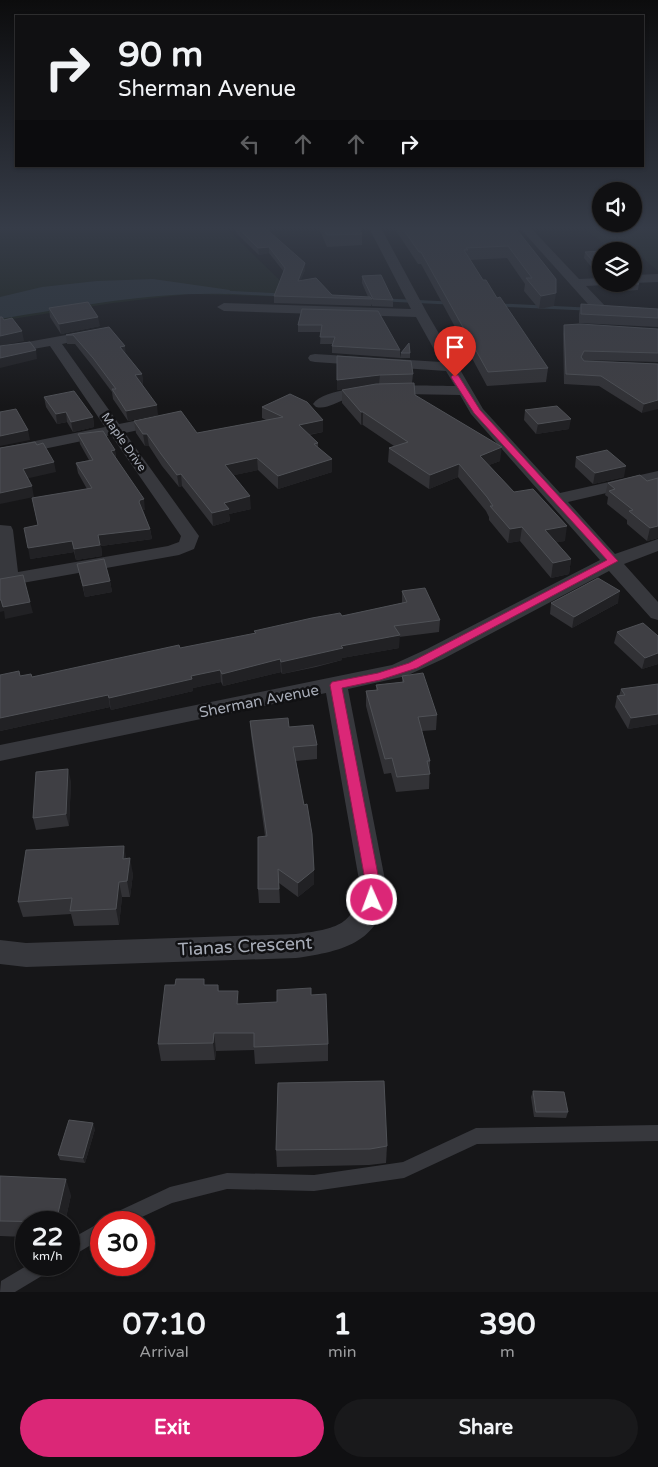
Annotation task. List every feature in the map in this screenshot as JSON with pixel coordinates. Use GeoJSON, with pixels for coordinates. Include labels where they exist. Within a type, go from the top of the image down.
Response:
{"type":"FeatureCollection","features":[{"type":"Feature","properties":{"kind":"street"},"geometry":{"type":"LineString","coordinates":[[406,286],[477,411],[613,561],[658,614]]}},
{"type":"Feature","properties":{"kind":"street"},"geometry":{"type":"LineString","coordinates":[[577,286],[601,310]]}},
{"type":"Feature","properties":{"kind":"street"},"geometry":{"type":"LineString","coordinates":[[224,307],[420,313]]}},
{"type":"Feature","properties":{"kind":"street"},"geometry":{"type":"LineString","coordinates":[[0,350],[79,336]]}},
{"type":"Feature","properties":{"kind":"street","name":"Maple Drive"},"geometry":{"type":"LineString","coordinates":[[4,580],[172,552],[188,545],[190,536],[53,341]]}},
{"type":"Feature","properties":{"kind":"street"},"geometry":{"type":"LineString","coordinates":[[315,358],[452,367]]}},
{"type":"Feature","properties":{"kind":"street"},"geometry":{"type":"LineString","coordinates":[[321,404],[330,398],[358,392],[464,390]]}},
{"type":"Feature","properties":{"kind":"street"},"geometry":{"type":"LineString","coordinates":[[0,453],[181,416]]}},
{"type":"Feature","properties":{"kind":"street"},"geometry":{"type":"LineString","coordinates":[[557,499],[658,476]]}},
{"type":"Feature","properties":{"kind":"street"},"geometry":{"type":"LineString","coordinates":[[4,530],[4,580]]}},
{"type":"Feature","properties":{"kind":"street","name":"Sherman Avenue"},"geometry":{"type":"LineString","coordinates":[[0,753],[380,676],[413,665],[613,561],[658,545]]}},
{"type":"Feature","properties":{"kind":"street","name":"Tianas Crescent"},"geometry":{"type":"LineString","coordinates":[[0,952],[26,955],[296,946],[325,942],[349,932],[365,918],[372,900],[372,880],[336,685]]}},
{"type":"Feature","properties":{"kind":"lane"},"geometry":{"type":"LineString","coordinates":[[137,1211],[170,1195],[227,1182],[314,1183],[404,1170],[476,1136],[658,1133]]}},
{"type":"Feature","properties":{"kind":"lane"},"geometry":{"type":"LineString","coordinates":[[3,1292],[7,1287],[26,1276]]}},
{"type":"Feature","properties":{"kind":"shaded area"},"geometry":{"type":"Polygon","coordinates":[[[0,286],[286,286],[297,297],[189,294],[113,303],[0,321],[0,286]]]}},
{"type":"Feature","properties":{"kind":"shaded area"},"geometry":{"type":"Polygon","coordinates":[[[204,286],[230,290],[226,294],[169,295],[113,301],[0,319],[0,297],[42,287],[204,286]]]}},
{"type":"Feature","properties":{"kind":"building"},"geometry":{"type":"Polygon","coordinates":[[[278,286],[324,286],[332,295],[370,297],[372,299],[274,296],[278,286]]]}},
{"type":"Feature","properties":{"kind":"building"},"geometry":{"type":"Polygon","coordinates":[[[367,286],[386,286],[393,300],[373,299],[367,286]]]}},
{"type":"Feature","properties":{"kind":"building"},"geometry":{"type":"Polygon","coordinates":[[[440,286],[490,286],[497,298],[500,297],[548,368],[488,372],[440,286]]]}},
{"type":"Feature","properties":{"kind":"building"},"geometry":{"type":"Polygon","coordinates":[[[533,286],[556,286],[556,293],[541,296],[533,286]]]}},
{"type":"Feature","properties":{"kind":"building"},"geometry":{"type":"Polygon","coordinates":[[[88,302],[98,317],[59,324],[49,308],[88,302]]]}},
{"type":"Feature","properties":{"kind":"building"},"geometry":{"type":"Polygon","coordinates":[[[581,304],[658,309],[658,318],[581,314],[581,304]]]}},
{"type":"Feature","properties":{"kind":"building"},"geometry":{"type":"Polygon","coordinates":[[[302,309],[378,311],[400,350],[332,346],[335,337],[320,337],[322,325],[298,325],[302,309]]]}},
{"type":"Feature","properties":{"kind":"building"},"geometry":{"type":"Polygon","coordinates":[[[0,317],[4,320],[12,318],[22,331],[0,336],[0,317]]]}},
{"type":"Feature","properties":{"kind":"building"},"geometry":{"type":"Polygon","coordinates":[[[580,324],[658,329],[658,353],[584,351],[581,357],[584,361],[658,364],[658,400],[644,404],[601,376],[566,374],[564,325],[580,324]]]}},
{"type":"Feature","properties":{"kind":"building"},"geometry":{"type":"Polygon","coordinates":[[[109,327],[125,346],[120,347],[142,374],[135,375],[157,405],[126,411],[112,389],[116,389],[93,358],[73,335],[66,335],[109,327]]]}},
{"type":"Feature","properties":{"kind":"building"},"geometry":{"type":"Polygon","coordinates":[[[30,342],[36,350],[0,358],[0,346],[30,342]]]}},
{"type":"Feature","properties":{"kind":"building"},"geometry":{"type":"Polygon","coordinates":[[[409,343],[410,353],[401,353],[409,343]]]}},
{"type":"Feature","properties":{"kind":"building"},"geometry":{"type":"Polygon","coordinates":[[[337,356],[411,361],[413,374],[380,375],[337,380],[337,356]]]}},
{"type":"Feature","properties":{"kind":"building"},"geometry":{"type":"Polygon","coordinates":[[[414,383],[415,395],[502,447],[480,456],[514,492],[533,489],[567,526],[545,530],[571,559],[553,563],[522,527],[510,529],[490,506],[493,506],[487,497],[459,464],[430,475],[389,448],[408,442],[361,412],[342,390],[376,384],[414,383]]]}},
{"type":"Feature","properties":{"kind":"building"},"geometry":{"type":"Polygon","coordinates":[[[74,391],[93,417],[71,422],[66,412],[56,414],[44,397],[74,391]]]}},
{"type":"Feature","properties":{"kind":"building"},"geometry":{"type":"Polygon","coordinates":[[[290,394],[307,402],[323,420],[299,425],[318,443],[314,444],[332,459],[278,476],[257,458],[225,465],[250,496],[224,503],[229,509],[212,513],[181,474],[177,475],[147,434],[143,434],[134,421],[181,411],[197,433],[283,417],[262,407],[290,394]]]}},
{"type":"Feature","properties":{"kind":"building"},"geometry":{"type":"Polygon","coordinates":[[[557,406],[571,419],[538,424],[525,410],[557,406]]]}},
{"type":"Feature","properties":{"kind":"building"},"geometry":{"type":"Polygon","coordinates":[[[16,409],[28,430],[0,436],[0,412],[16,409]]]}},
{"type":"Feature","properties":{"kind":"building"},"geometry":{"type":"Polygon","coordinates":[[[103,431],[115,450],[111,451],[144,499],[139,502],[150,529],[98,535],[100,545],[74,549],[72,541],[28,548],[24,528],[38,525],[32,498],[92,488],[76,463],[93,460],[78,434],[103,431]]]}},
{"type":"Feature","properties":{"kind":"building"},"geometry":{"type":"Polygon","coordinates":[[[35,442],[37,445],[43,443],[54,462],[23,469],[32,486],[0,493],[0,448],[35,442]]]}},
{"type":"Feature","properties":{"kind":"building"},"geometry":{"type":"Polygon","coordinates":[[[607,450],[626,466],[595,473],[576,457],[607,450]]]}},
{"type":"Feature","properties":{"kind":"building"},"geometry":{"type":"Polygon","coordinates":[[[640,475],[647,481],[658,478],[658,526],[650,528],[629,511],[633,510],[609,491],[615,489],[608,483],[640,475]]]}},
{"type":"Feature","properties":{"kind":"building"},"geometry":{"type":"Polygon","coordinates":[[[104,559],[110,581],[83,586],[77,564],[104,559]]]}},
{"type":"Feature","properties":{"kind":"building"},"geometry":{"type":"Polygon","coordinates":[[[23,575],[30,602],[3,607],[0,600],[0,579],[23,575]]]}},
{"type":"Feature","properties":{"kind":"building"},"geometry":{"type":"Polygon","coordinates":[[[598,578],[620,591],[574,617],[551,603],[598,578]]]}},
{"type":"Feature","properties":{"kind":"building"},"geometry":{"type":"Polygon","coordinates":[[[425,588],[440,620],[394,626],[400,635],[341,646],[343,648],[281,662],[280,659],[222,674],[220,670],[191,676],[192,679],[109,698],[108,695],[0,718],[0,675],[19,671],[20,676],[31,674],[32,677],[179,645],[180,648],[256,633],[254,631],[312,618],[340,613],[342,616],[407,602],[402,591],[425,588]]]}},
{"type":"Feature","properties":{"kind":"building"},"geometry":{"type":"Polygon","coordinates":[[[643,623],[658,636],[658,653],[645,658],[617,632],[643,623]]]}},
{"type":"Feature","properties":{"kind":"building"},"geometry":{"type":"Polygon","coordinates":[[[423,673],[437,715],[418,717],[430,761],[427,761],[430,774],[397,777],[392,758],[385,759],[366,691],[378,690],[376,685],[404,682],[402,676],[423,673]]]}},
{"type":"Feature","properties":{"kind":"building"},"geometry":{"type":"Polygon","coordinates":[[[658,684],[658,714],[631,718],[617,696],[625,695],[621,689],[658,684]]]}},
{"type":"Feature","properties":{"kind":"building"},"geometry":{"type":"Polygon","coordinates":[[[288,718],[289,727],[313,725],[317,745],[293,747],[304,805],[307,804],[312,834],[314,870],[298,883],[278,869],[279,889],[258,889],[258,837],[267,836],[250,721],[288,718]]]}},
{"type":"Feature","properties":{"kind":"building"},"geometry":{"type":"Polygon","coordinates":[[[68,769],[66,814],[33,818],[36,772],[68,769]]]}},
{"type":"Feature","properties":{"kind":"building"},"geometry":{"type":"Polygon","coordinates":[[[124,846],[123,859],[130,858],[127,881],[119,882],[116,909],[70,911],[72,898],[18,902],[26,850],[124,846]]]}},
{"type":"Feature","properties":{"kind":"building"},"geometry":{"type":"Polygon","coordinates":[[[176,979],[204,979],[204,985],[218,985],[218,991],[238,991],[237,1004],[277,1002],[277,990],[311,988],[311,995],[326,994],[328,1044],[254,1047],[254,1033],[214,1033],[213,1043],[158,1044],[165,985],[175,985],[176,979]]]}},
{"type":"Feature","properties":{"kind":"building"},"geometry":{"type":"Polygon","coordinates":[[[384,1081],[387,1146],[370,1149],[276,1150],[278,1083],[384,1081]]]}},
{"type":"Feature","properties":{"kind":"building"},"geometry":{"type":"Polygon","coordinates":[[[533,1091],[564,1092],[568,1112],[536,1112],[533,1091]]]}},
{"type":"Feature","properties":{"kind":"building"},"geometry":{"type":"Polygon","coordinates":[[[69,1120],[93,1123],[83,1158],[58,1155],[69,1120]]]}},
{"type":"Feature","properties":{"kind":"building"},"geometry":{"type":"Polygon","coordinates":[[[0,1176],[66,1179],[59,1211],[15,1211],[15,1221],[0,1221],[0,1176]]]}},
{"type":"Feature","properties":{"kind":"waterway"},"geometry":{"type":"LineString","coordinates":[[223,292],[281,295]]}},
{"type":"Feature","properties":{"kind":"waterway"},"geometry":{"type":"LineString","coordinates":[[387,300],[448,303]]}},
{"type":"Feature","properties":{"kind":"waterway"},"geometry":{"type":"LineString","coordinates":[[500,305],[585,309]]}},
{"type":"Feature","properties":{"kind":"route"},"geometry":{"type":"LineString","coordinates":[[372,900],[372,880],[336,685],[380,676],[413,665],[613,561],[477,411],[455,377]]}}]}
